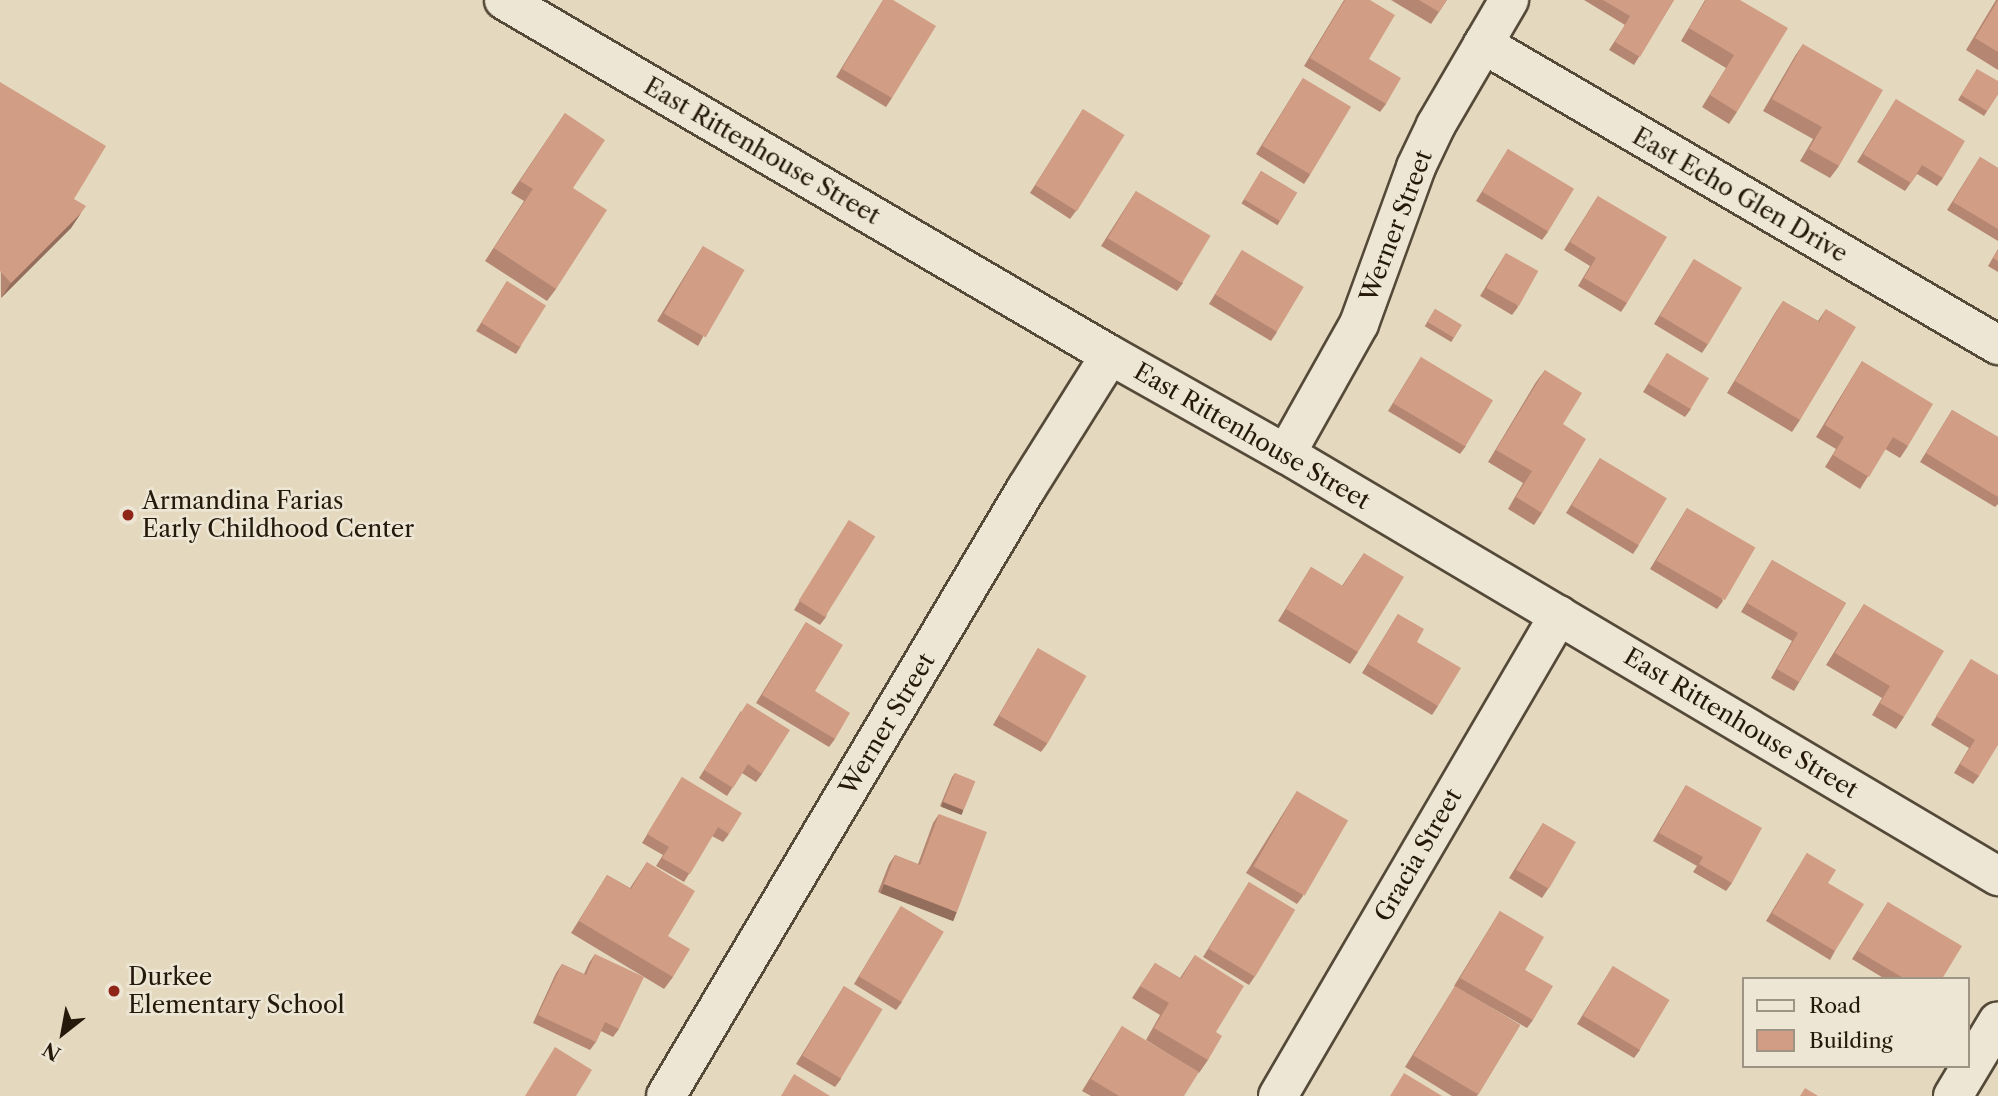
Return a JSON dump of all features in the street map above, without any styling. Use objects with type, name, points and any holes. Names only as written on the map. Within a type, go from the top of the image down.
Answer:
[{"type":"street","name":"East Rittenhouse Street","points":[[504,0],[1110,355],[1286,454],[1998,876]]},
{"type":"street","name":"Werner Street","points":[[1286,454],[1359,324],[1416,167],[1508,0]]},
{"type":"street","name":"East Echo Glen Drive","points":[[1483,44],[1998,345]]},
{"type":"street","name":"Werner Street","points":[[666,1096],[1026,489],[1110,355]]},
{"type":"street","name":"Gracia Street","points":[[1278,1096],[1559,615]]},
{"type":"street","points":[[1970,1068],[1998,1021]]},
{"type":"street","points":[[1953,1096],[1970,1068]]},
{"type":"building","points":[[883,0],[893,0],[936,26],[892,98],[842,69]]},
{"type":"building","points":[[1345,0],[1370,0],[1395,15],[1369,59],[1401,78],[1386,104],[1310,58]]},
{"type":"building","points":[[1419,0],[1447,0],[1439,12]]},
{"type":"building","points":[[1603,0],[1674,0],[1640,57],[1615,42],[1630,16]]},
{"type":"building","points":[[1706,0],[1740,0],[1788,28],[1737,112],[1710,95],[1734,55],[1689,28]]},
{"type":"building","points":[[1998,0],[1998,52],[1975,38]]},
{"type":"building","points":[[1803,44],[1883,90],[1839,166],[1809,149],[1822,127],[1772,99]]},
{"type":"building","points":[[1977,69],[1998,81],[1998,94],[1987,111],[1961,95]]},
{"type":"building","points":[[1303,78],[1351,107],[1310,175],[1262,146]]},
{"type":"building","points":[[0,82],[106,146],[74,199],[86,206],[11,283],[0,271]]},
{"type":"building","points":[[1896,99],[1965,141],[1943,178],[1922,165],[1911,183],[1863,154]]},
{"type":"building","points":[[1083,109],[1125,135],[1077,211],[1035,185]]},
{"type":"building","points":[[565,113],[605,140],[573,188],[607,210],[556,289],[494,248],[533,189],[520,181]]},
{"type":"building","points":[[1508,149],[1574,189],[1548,232],[1482,192]]},
{"type":"building","points":[[1980,157],[1998,168],[1998,229],[1953,202]]},
{"type":"building","points":[[1261,171],[1297,193],[1280,221],[1244,199]]},
{"type":"building","points":[[1136,191],[1211,236],[1182,283],[1108,238]]},
{"type":"building","points":[[1598,196],[1667,237],[1627,303],[1584,278],[1596,258],[1570,242]]},
{"type":"building","points":[[703,246],[745,270],[706,338],[664,314]]},
{"type":"building","points":[[1242,250],[1304,287],[1277,332],[1215,295]]},
{"type":"building","points":[[1506,253],[1538,271],[1519,306],[1487,288]]},
{"type":"building","points":[[1694,259],[1742,288],[1708,344],[1660,316]]},
{"type":"building","points":[[507,281],[546,305],[520,347],[481,323]]},
{"type":"building","points":[[1783,301],[1819,322],[1826,309],[1856,327],[1800,420],[1735,381]]},
{"type":"building","points":[[1435,309],[1462,325],[1454,338],[1427,322]]},
{"type":"building","points":[[1667,353],[1709,378],[1690,409],[1648,384]]},
{"type":"building","points":[[1421,357],[1493,400],[1465,447],[1393,403]]},
{"type":"building","points":[[1862,361],[1933,404],[1908,446],[1893,437],[1869,477],[1833,455],[1844,437],[1825,425]]},
{"type":"building","points":[[1545,370],[1582,393],[1563,424],[1586,439],[1542,513],[1516,497],[1532,471],[1496,450]]},
{"type":"building","points":[[1952,410],[1998,437],[1998,497],[1926,453]]},
{"type":"building","points":[[1600,458],[1667,498],[1639,545],[1572,505]]},
{"type":"building","points":[[1687,508],[1755,548],[1725,600],[1656,561]]},
{"type":"building","points":[[849,520],[875,536],[825,617],[799,601]]},
{"type":"building","points":[[1364,553],[1404,577],[1358,652],[1286,609],[1311,567],[1343,586]]},
{"type":"building","points":[[1772,560],[1846,603],[1799,682],[1777,669],[1798,633],[1747,603]]},
{"type":"building","points":[[1864,604],[1944,651],[1904,717],[1880,703],[1890,686],[1835,653]]},
{"type":"building","points":[[1398,614],[1424,629],[1417,642],[1461,668],[1438,706],[1368,664]]},
{"type":"building","points":[[806,622],[843,645],[815,691],[850,713],[835,739],[762,695]]},
{"type":"building","points":[[1038,648],[1086,676],[1047,744],[999,716]]},
{"type":"building","points":[[1971,659],[1998,675],[1998,745],[1979,776],[1960,764],[1975,740],[1936,716]]},
{"type":"building","points":[[747,703],[790,730],[762,774],[748,764],[733,788],[704,770]]},
{"type":"building","points":[[955,773],[975,781],[964,810],[943,802]]},
{"type":"building","points":[[682,777],[742,813],[729,834],[718,827],[690,874],[662,858],[669,847],[647,834]]},
{"type":"building","points":[[1686,785],[1762,828],[1732,883],[1699,864],[1703,857],[1659,833]]},
{"type":"building","points":[[1297,791],[1348,820],[1305,896],[1254,866]]},
{"type":"building","points":[[939,814],[987,832],[957,912],[884,884],[895,855],[920,865]]},
{"type":"building","points":[[1543,823],[1576,842],[1549,889],[1516,870]]},
{"type":"building","points":[[1807,853],[1836,870],[1828,883],[1864,904],[1835,951],[1772,913]]},
{"type":"building","points":[[647,862],[695,891],[668,936],[690,949],[673,977],[579,921],[607,875],[631,889]]},
{"type":"building","points":[[1249,882],[1295,910],[1255,977],[1209,949]]},
{"type":"building","points":[[1888,902],[1962,946],[1943,977],[1902,977],[1858,951]]},
{"type":"building","points":[[901,906],[944,932],[902,1002],[859,976]]},
{"type":"building","points":[[1500,911],[1544,937],[1525,970],[1553,986],[1533,1020],[1460,978]]},
{"type":"building","points":[[595,954],[644,977],[619,1029],[605,1022],[596,1042],[538,1015],[562,964],[586,975]]},
{"type":"building","points":[[1195,955],[1244,986],[1216,1032],[1222,1036],[1208,1060],[1154,1028],[1169,1003],[1140,986],[1155,963],[1181,979]]},
{"type":"building","points":[[1613,966],[1670,1000],[1640,1050],[1583,1016]]},
{"type":"building","points":[[844,986],[883,1009],[841,1079],[802,1055]]},
{"type":"building","points":[[1455,986],[1520,1025],[1478,1095],[1413,1055]]},
{"type":"building","points":[[1122,1026],[1199,1072],[1184,1096],[1119,1096],[1091,1079]]},
{"type":"building","points":[[555,1047],[592,1070],[576,1096],[525,1096]]},
{"type":"building","points":[[1404,1073],[1442,1096],[1390,1096]]},
{"type":"building","points":[[794,1074],[830,1096],[781,1096]]},
{"type":"building","points":[[1805,1088],[1818,1096],[1800,1096]]},
{"type":"place","name":"Armandina Farias Early Childhood Center","points":[[128,515]]},
{"type":"place","name":"Durkee Elementary School","points":[[114,991]]}]
